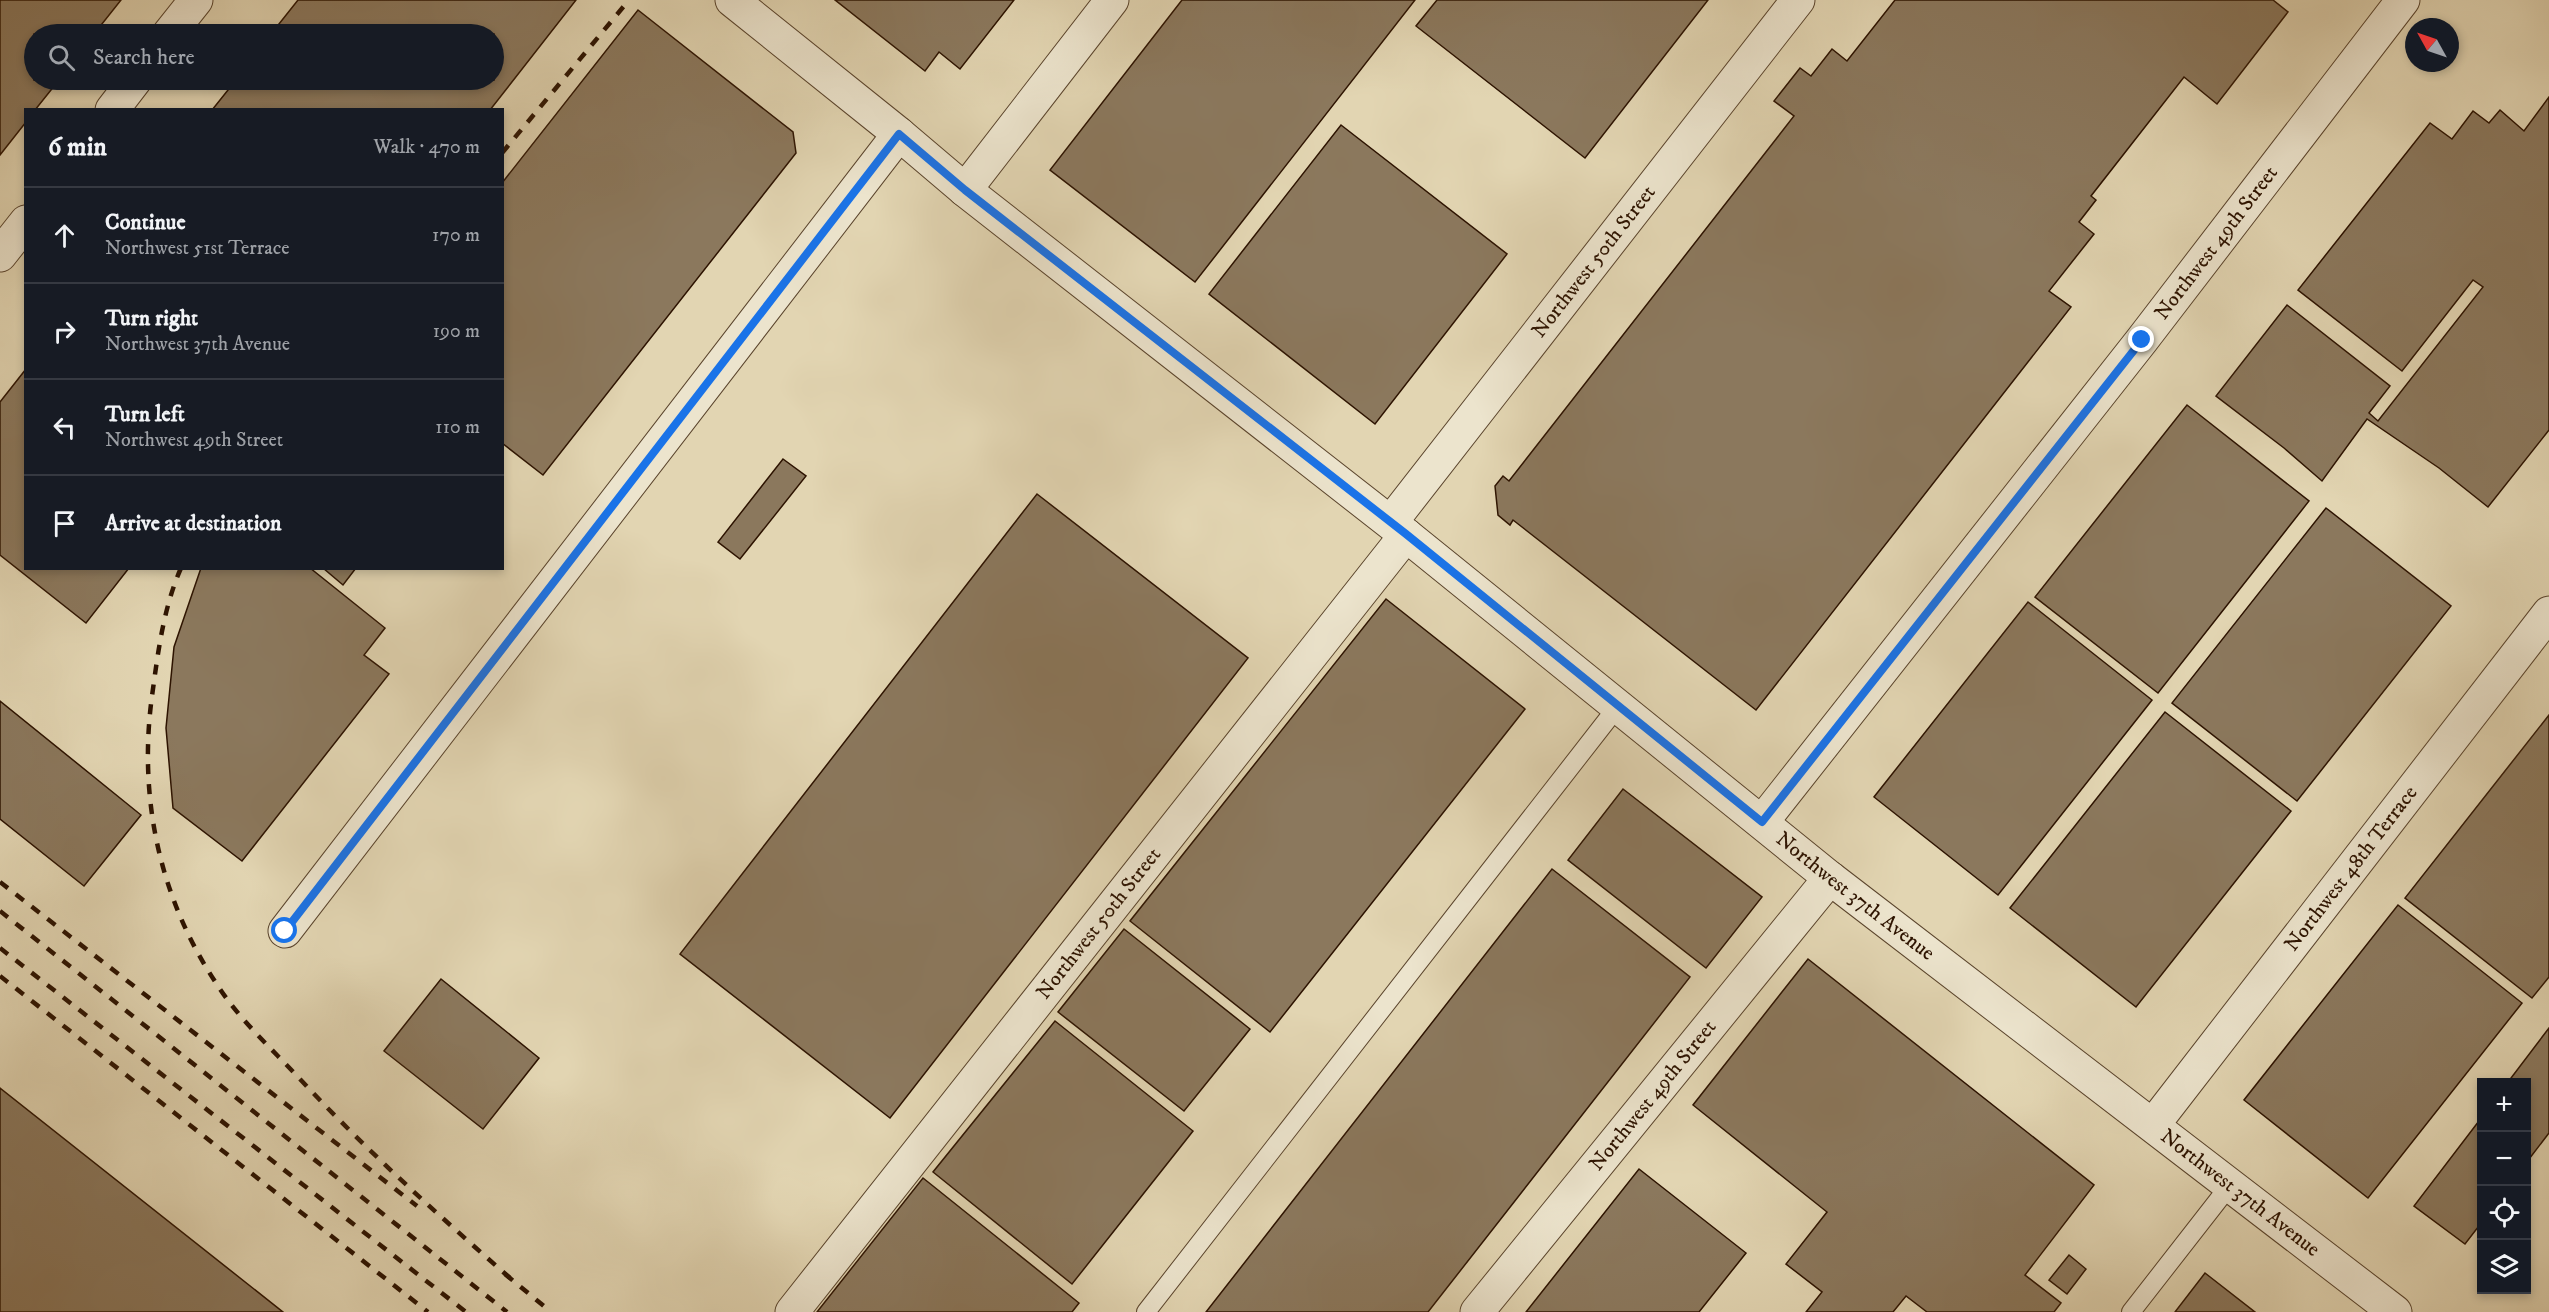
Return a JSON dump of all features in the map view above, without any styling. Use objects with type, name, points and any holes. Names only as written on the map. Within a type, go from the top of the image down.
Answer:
[{"type":"street","points":[[177,24],[196,0]]},
{"type":"street","name":"Northwest 37th Avenue","points":[[732,0],[965,190],[1398,528],[1830,878],[2395,1312]]},
{"type":"street","points":[[965,190],[1112,0]]},
{"type":"street","name":"Northwest 50th Street","points":[[792,1312],[1398,528],[1798,0]]},
{"type":"street","name":"Northwest 49th Street","points":[[1762,822],[2142,340],[2403,0]]},
{"type":"street","points":[[114,108],[127,90]]},
{"type":"street","points":[[285,931],[899,134]]},
{"type":"street","points":[[0,255],[24,225]]},
{"type":"street","name":"Northwest 48th Terrace","points":[[2153,1125],[2549,613]]},
{"type":"street","name":"Northwest 49th Street","points":[[1477,1312],[1830,878]]},
{"type":"lane","points":[[1146,1312],[1618,706]]},
{"type":"lane","points":[[2131,1312],[2230,1185]]},
{"type":"building","points":[[0,0],[121,0],[102,24],[24,24],[24,90],[51,90],[37,108],[24,108],[24,125],[0,155]]},
{"type":"building","points":[[298,0],[576,0],[492,108],[214,108],[228,90],[504,90],[504,24],[279,24]]},
{"type":"building","points":[[835,0],[1014,0],[960,69],[939,52],[925,71]]},
{"type":"building","points":[[1182,0],[1415,0],[1195,282],[1050,170]]},
{"type":"building","points":[[1437,0],[1708,0],[1585,158],[1416,26]]},
{"type":"building","points":[[1895,0],[2273,0],[2288,12],[2217,104],[2184,77],[2091,196],[2096,200],[2079,222],[2094,234],[2049,291],[2071,307],[1756,710],[1513,520],[1510,525],[1498,515],[1495,486],[1503,476],[1509,481],[1794,116],[1774,101],[1800,68],[1811,76],[1832,49],[1847,61]]},
{"type":"building","points":[[638,10],[793,132],[796,153],[543,475],[504,445],[504,180]]},
{"type":"building","points":[[2549,97],[2549,430],[2488,507],[2439,468],[2367,419],[2322,481],[2284,448],[2216,396],[2287,305],[2390,386],[2369,413],[2378,421],[2483,287],[2473,280],[2402,371],[2298,290],[2430,123],[2452,139],[2473,111],[2489,123],[2500,110],[2524,131]]},
{"type":"building","points":[[1341,125],[1507,254],[1375,424],[1209,294]]},
{"type":"building","points":[[24,372],[24,570],[127,570],[86,623],[0,555],[0,402]]},
{"type":"building","points":[[2187,405],[2309,501],[2158,693],[2035,597]]},
{"type":"building","points":[[783,459],[806,476],[740,559],[718,542]]},
{"type":"building","points":[[1037,494],[1248,658],[890,1118],[680,954]]},
{"type":"building","points":[[2326,508],[2451,606],[2297,801],[2172,703]]},
{"type":"building","points":[[200,570],[312,570],[385,628],[364,655],[389,674],[242,861],[173,808],[166,728],[174,647]]},
{"type":"building","points":[[325,570],[354,570],[343,585]]},
{"type":"building","points":[[1386,599],[1525,709],[1270,1032],[1130,921]]},
{"type":"building","points":[[2028,602],[2152,700],[1998,895],[1874,797]]},
{"type":"building","points":[[0,701],[141,815],[84,886],[0,819]]},
{"type":"building","points":[[2165,712],[2291,811],[2136,1007],[2010,908]]},
{"type":"building","points":[[2549,715],[2549,977],[2532,998],[2405,898]]},
{"type":"building","points":[[1623,789],[1762,897],[1706,968],[1568,860]]},
{"type":"building","points":[[1552,869],[1690,977],[1428,1312],[1206,1312]]},
{"type":"building","points":[[2398,905],[2522,1003],[2368,1198],[2244,1100]]},
{"type":"building","points":[[1124,929],[1250,1029],[1184,1111],[1058,1012]]},
{"type":"building","points":[[1808,959],[2094,1185],[2025,1275],[2061,1303],[2054,1312],[1927,1312],[1906,1296],[1893,1312],[1806,1312],[1822,1292],[1786,1264],[1827,1212],[1693,1105]]},
{"type":"building","points":[[441,979],[539,1058],[483,1129],[384,1051]]},
{"type":"building","points":[[1055,1021],[1193,1131],[1072,1284],[933,1172]]},
{"type":"building","points":[[2549,1028],[2549,1133],[2531,1156],[2531,1078],[2511,1078]]},
{"type":"building","points":[[0,1088],[283,1312],[0,1312]]},
{"type":"building","points":[[2477,1124],[2477,1228],[2465,1244],[2414,1206]]},
{"type":"building","points":[[1639,1169],[1746,1253],[1699,1312],[1526,1312]]},
{"type":"building","points":[[923,1178],[1079,1303],[1072,1312],[817,1312]]},
{"type":"building","points":[[2069,1255],[2086,1269],[2067,1294],[2049,1280]]},
{"type":"building","points":[[2205,1273],[2255,1312],[2175,1312]]},
{"type":"railway","points":[[504,151],[629,0]]},
{"type":"railway","points":[[180,570],[165,615],[159,647],[148,735],[148,773],[151,810],[158,847],[181,919],[218,986],[256,1034],[376,1156],[510,1278]]},
{"type":"railway","points":[[0,882],[417,1206]]},
{"type":"railway","points":[[0,911],[507,1312]]},
{"type":"railway","points":[[0,948],[466,1312]]},
{"type":"railway","points":[[0,976],[428,1312]]},
{"type":"railway","points":[[505,1274],[551,1312]]},
{"type":"route","points":[[285,931],[899,134],[965,190],[1406,534],[1762,822],[2142,340]]}]
